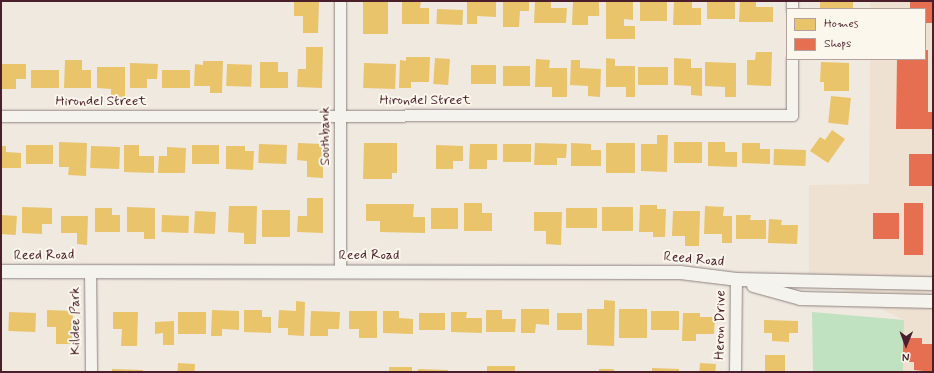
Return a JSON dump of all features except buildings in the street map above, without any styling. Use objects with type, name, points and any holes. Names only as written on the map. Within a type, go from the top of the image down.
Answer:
[{"type":"street","name":"Southbank","points":[[340,1],[340,271]]},
{"type":"street","name":"Hirondel Street","points":[[1,116],[792,115],[792,60]]},
{"type":"street","name":"Kildee Park","points":[[90,270],[91,372]]},
{"type":"street","name":"Reed Road","points":[[1,271],[680,272],[736,279],[933,283]]},
{"type":"street","name":"Reed Road","points":[[736,279],[800,298],[933,302]]},
{"type":"street","name":"Heron Drive","points":[[735,372],[736,279]]},
{"type":"shaded area","points":[[870,1],[933,1],[933,372],[903,372],[904,320],[809,274],[809,185],[869,184],[870,60],[926,60],[926,8],[870,8]]},
{"type":"green space","points":[[812,312],[904,320],[903,372],[813,372]]}]
